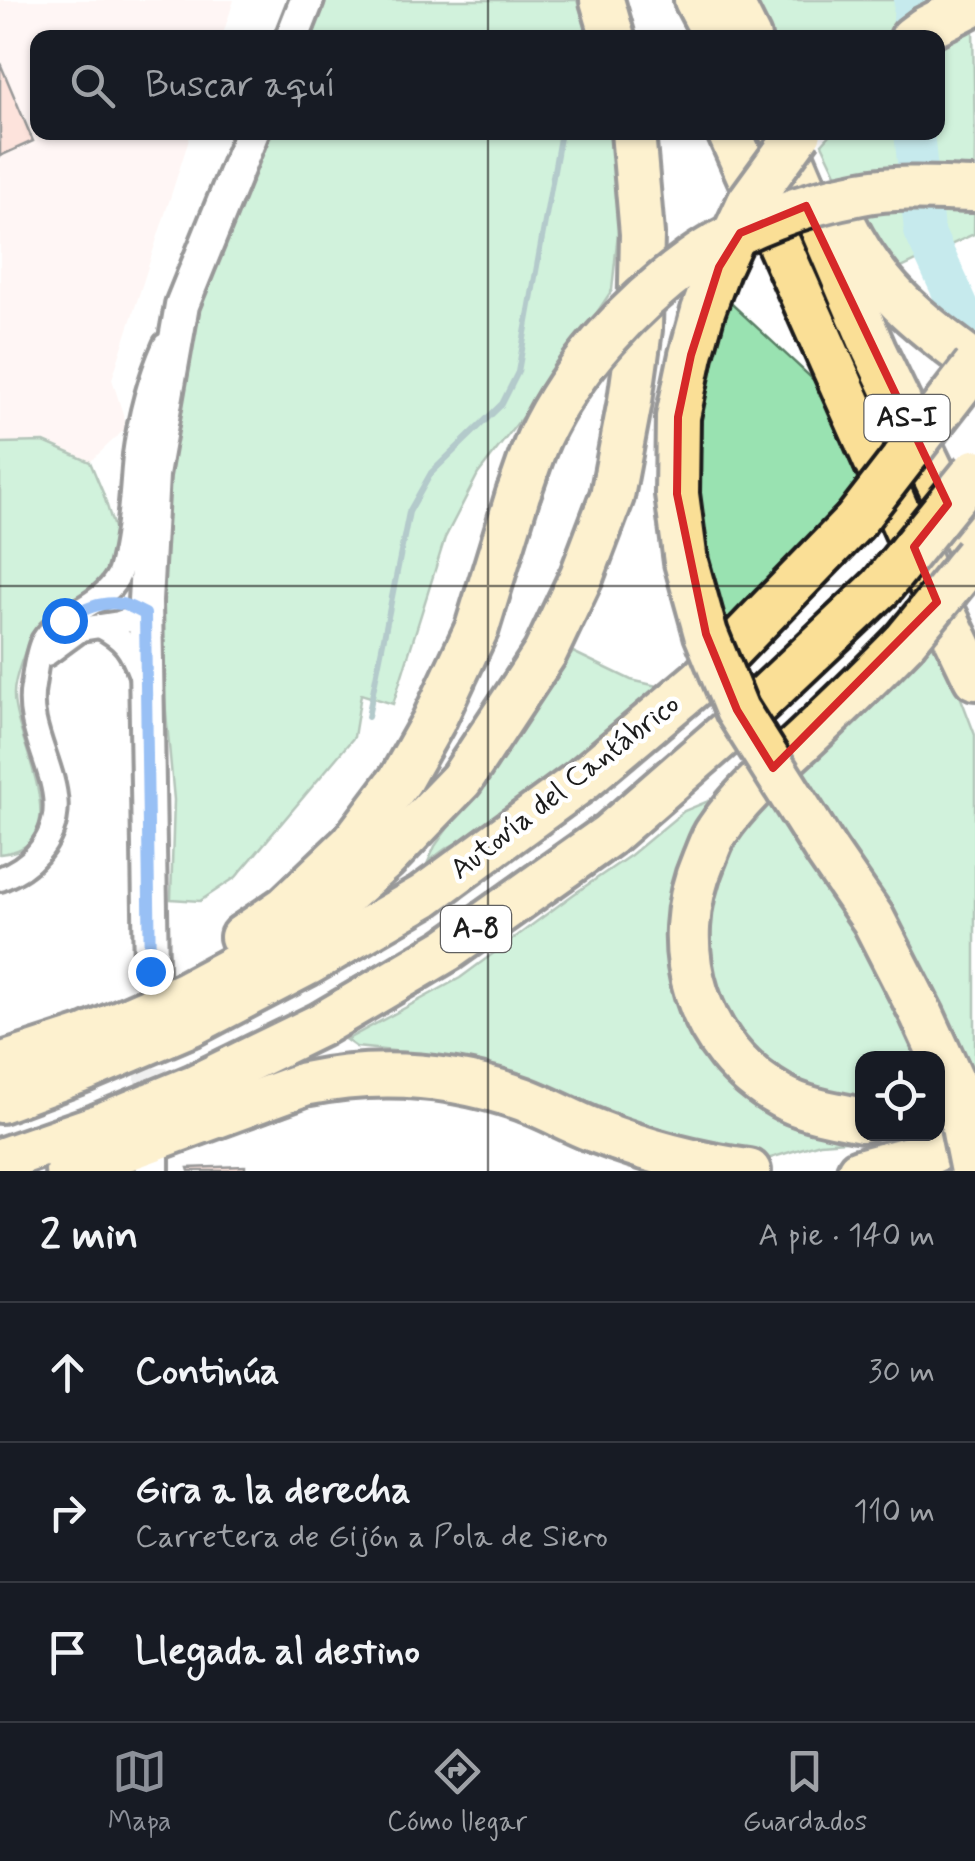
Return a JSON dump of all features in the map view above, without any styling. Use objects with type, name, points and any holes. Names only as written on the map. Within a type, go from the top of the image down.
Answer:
[{"type":"highway","points":[[602,0],[611,30]]},
{"type":"highway","points":[[665,0],[679,30]]},
{"type":"highway","points":[[687,0],[697,30]]},
{"type":"highway","points":[[696,0],[712,30]]},
{"type":"highway","points":[[727,0],[737,30]]},
{"type":"highway","points":[[727,0],[744,30]]},
{"type":"highway","points":[[926,30],[975,3]]},
{"type":"highway","points":[[0,1065],[86,1037],[170,1000],[306,928],[386,858],[461,780],[545,653],[582,576],[612,496],[640,329],[642,234],[634,140]]},
{"type":"highway","name":"AS-I","points":[[734,140],[975,678]]},
{"type":"highway","points":[[770,140],[842,274]]},
{"type":"highway","points":[[784,140],[842,274]]},
{"type":"highway","points":[[793,140],[749,202],[719,267],[690,355],[678,417],[677,494],[686,562],[706,634],[737,710],[874,920],[922,1015],[954,1087],[972,1171]]},
{"type":"highway","points":[[803,140],[853,241],[882,284],[910,314],[975,364]]},
{"type":"highway","points":[[0,1051],[71,1026],[222,951],[286,906],[352,844],[400,779],[433,722],[477,628],[539,437],[566,390],[602,342],[648,297],[694,259],[740,232],[808,205],[864,192],[975,190]]},
{"type":"highway","name":"AS-I","points":[[842,274],[874,350],[975,558]]},
{"type":"highway","name":"Autovía del Cantábrico","points":[[0,1101],[192,1024],[307,964],[424,896],[581,781],[700,680],[855,520],[975,364]]},
{"type":"highway","name":"Autovía del Cantábrico","points":[[0,1160],[193,1087],[320,1025],[447,950],[609,836],[733,727],[881,587],[975,471]]},
{"type":"highway","points":[[855,1118],[784,1098],[751,1076],[722,1047],[702,1010],[689,969],[687,922],[693,884],[714,834],[748,792],[863,686],[975,558]]},
{"type":"highway","points":[[930,584],[975,702]]},
{"type":"highway","points":[[67,1171],[304,1084],[338,1077],[410,1075],[523,1099],[595,1131],[677,1159],[749,1171]]},
{"type":"highway","points":[[945,1102],[975,1089]]},
{"type":"highway","points":[[595,1131],[664,1171]]},
{"type":"highway","points":[[859,1171],[931,1152],[975,1132]]},
{"type":"street","points":[[295,30],[307,0]]},
{"type":"street","points":[[0,878],[28,865],[48,841],[55,818],[56,792],[36,726],[32,691],[38,664],[94,616],[120,574],[131,522],[136,454],[148,384],[249,140]]},
{"type":"street","points":[[150,971],[145,614],[152,474],[182,305]]},
{"type":"street","points":[[94,616],[121,604],[145,614]]},
{"type":"street","points":[[94,616],[121,637],[146,685]]},
{"type":"highlighted area","points":[[806,206],[948,504],[914,547],[937,602],[773,768],[737,710],[706,634],[677,494],[678,417],[691,355],[719,267],[740,233]]},
{"type":"shaded area","points":[[0,0],[234,0],[224,30],[30,30],[30,140],[189,140],[112,379],[127,427],[90,462],[44,442],[0,443]]},
{"type":"green space","points":[[317,0],[577,0],[586,30],[306,30]]},
{"type":"green space","points":[[756,0],[947,0],[896,30],[770,30]]},
{"type":"green space","points":[[973,28],[974,234],[893,272],[822,144],[826,140],[945,140],[945,45]]},
{"type":"green space","points":[[263,140],[618,140],[623,184],[612,290],[557,372],[478,474],[445,538],[393,704],[361,694],[354,737],[236,877],[200,901],[171,899],[174,800],[163,679],[161,533],[169,425],[198,311]]},
{"type":"green space","points":[[721,294],[818,384],[865,475],[729,628],[717,630],[696,549],[695,390]]},
{"type":"green space","points":[[44,442],[90,462],[119,544],[99,585],[44,622],[25,652],[14,696],[38,789],[40,813],[37,833],[24,847],[0,854],[0,443]]},
{"type":"green space","points":[[935,630],[975,735],[975,1071],[945,1087],[945,1051],[855,1051],[855,1140],[820,1143],[764,1160],[662,1137],[602,1108],[495,1068],[450,1057],[356,1047],[346,1040],[460,978],[631,855],[684,811],[808,760]]},
{"type":"green space","points":[[573,652],[631,680],[661,687],[491,825],[428,862],[435,846]]},
{"type":"building","points":[[0,63],[33,141],[0,156]]},
{"type":"building","points":[[245,1166],[245,1171],[188,1168]]},
{"type":"waterway","points":[[912,30],[914,0]]},
{"type":"waterway","points":[[368,717],[409,512],[431,473],[502,404],[518,372],[560,140]]},
{"type":"waterway","points":[[915,140],[924,231],[975,342]]},
{"type":"tunnel","points":[[151,1020],[151,1126]]},
{"type":"route","points":[[64,620],[88,607],[102,605],[121,604],[145,614],[150,971]]}]
